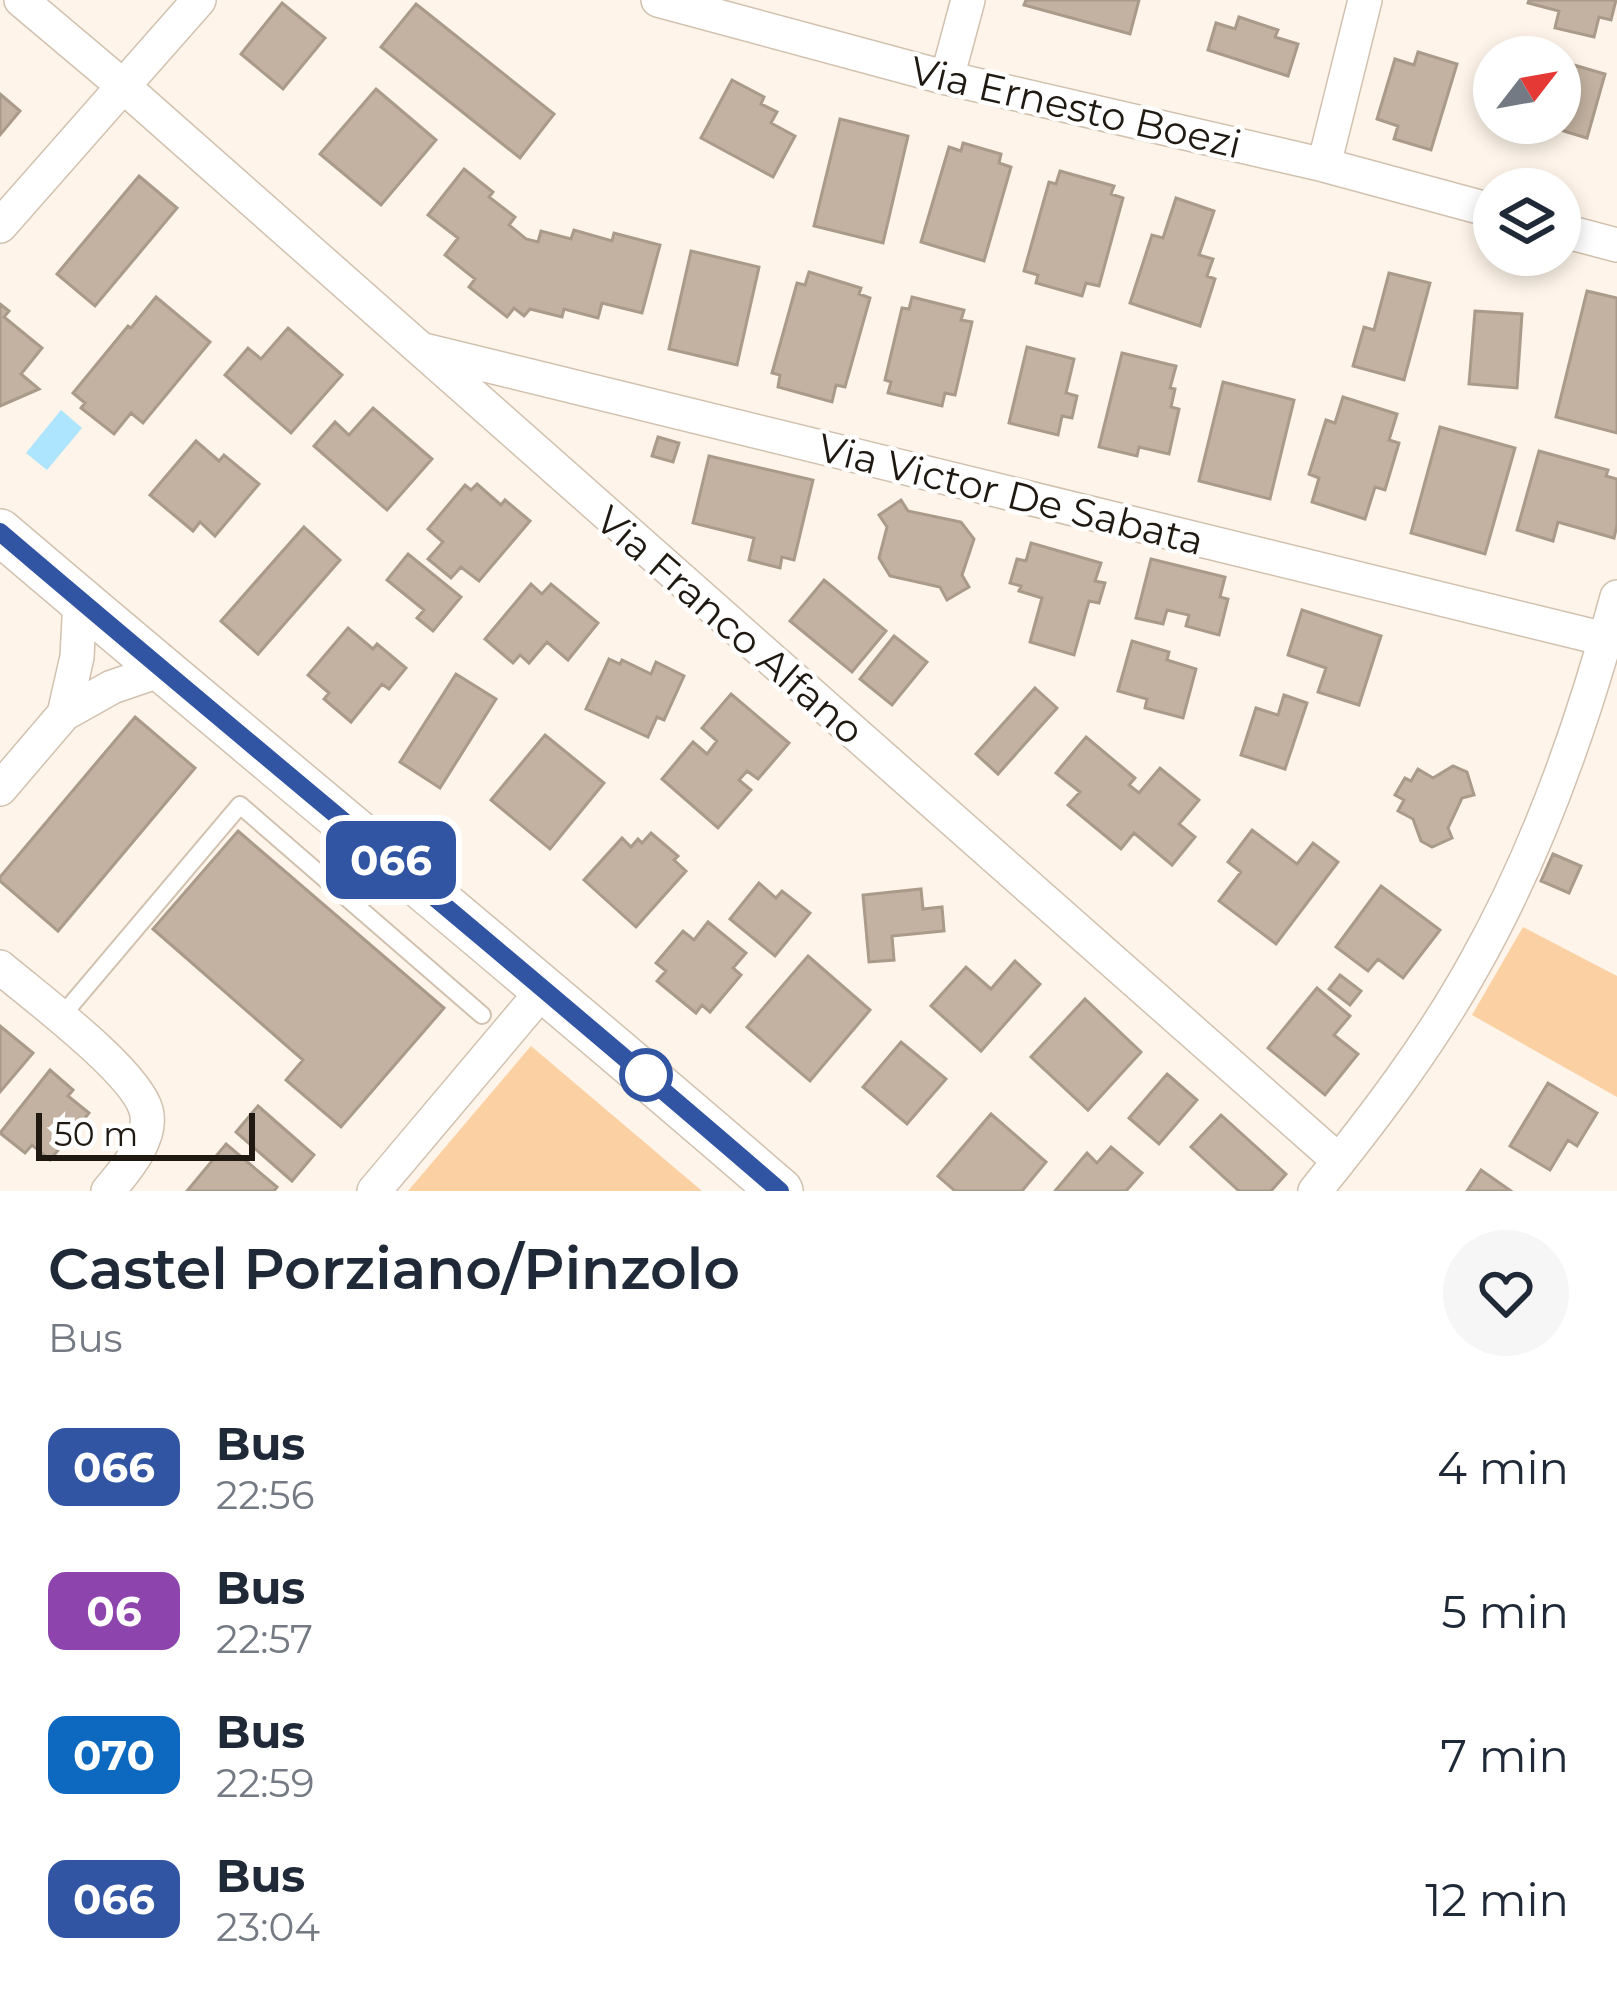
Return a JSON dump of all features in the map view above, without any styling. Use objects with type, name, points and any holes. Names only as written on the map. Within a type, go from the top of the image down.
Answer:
[{"type":"street","name":"Via Franco Alfano","points":[[22,0],[1339,1161]]},
{"type":"street","points":[[0,226],[199,0]]},
{"type":"street","name":"Via Ernesto Boezi","points":[[658,0],[947,78],[1324,165],[1473,206]]},
{"type":"street","points":[[947,78],[968,0]]},
{"type":"street","points":[[1324,165],[1365,0]]},
{"type":"street","points":[[1581,236],[1617,245]]},
{"type":"street","name":"Via Victor De Sabata","points":[[416,349],[1605,639]]},
{"type":"street","points":[[0,532],[545,988],[774,1189]]},
{"type":"street","points":[[1315,1191],[1450,1007],[1505,906],[1557,789],[1617,597]]},
{"type":"street","points":[[64,715],[77,657],[80,600]]},
{"type":"street","points":[[0,789],[64,715],[112,687],[161,670]]},
{"type":"street","points":[[0,967],[132,1084],[146,1111],[146,1134],[108,1191]]},
{"type":"street","points":[[374,1191],[545,988]]},
{"type":"lane","points":[[60,1018],[240,805],[482,1015]]},
{"type":"shaded area","points":[[1523,927],[1617,976],[1617,1097],[1472,1015]]},
{"type":"shaded area","points":[[531,1046],[702,1191],[408,1191]]},
{"type":"water","points":[[61,410],[82,428],[47,470],[26,453]]},
{"type":"building","points":[[1026,0],[1139,0],[1130,34],[1024,5]]},
{"type":"building","points":[[1529,0],[1616,0],[1611,20],[1599,17],[1594,37],[1555,28],[1559,11]]},
{"type":"building","points":[[282,3],[325,38],[283,89],[241,54]]},
{"type":"building","points":[[416,4],[554,114],[520,158],[381,47]]},
{"type":"building","points":[[1239,17],[1278,30],[1275,37],[1298,44],[1288,76],[1208,50],[1216,23],[1235,29]]},
{"type":"building","points":[[1418,52],[1457,64],[1431,150],[1394,139],[1398,126],[1377,119],[1395,59],[1414,65]]},
{"type":"building","points":[[1581,67],[1605,74],[1587,138],[1581,136]]},
{"type":"building","points":[[732,80],[764,97],[761,104],[777,112],[771,123],[795,136],[773,177],[701,138]]},
{"type":"building","points":[[376,89],[436,140],[381,205],[320,154]]},
{"type":"building","points":[[0,94],[20,111],[0,135]]},
{"type":"building","points":[[840,119],[908,136],[883,243],[814,226]]},
{"type":"building","points":[[963,143],[1001,154],[999,163],[1011,167],[984,261],[921,242],[949,147],[961,151]]},
{"type":"building","points":[[464,169],[493,192],[489,197],[515,217],[509,225],[526,239],[538,242],[541,231],[571,239],[574,230],[612,241],[614,233],[660,245],[642,313],[602,303],[598,318],[564,309],[562,317],[530,309],[524,316],[514,308],[507,317],[469,287],[475,279],[445,255],[458,238],[428,215]]},
{"type":"building","points":[[1060,171],[1114,186],[1111,194],[1123,198],[1099,286],[1086,283],[1082,296],[1036,283],[1038,275],[1024,271],[1049,182],[1056,184]]},
{"type":"building","points":[[139,176],[177,208],[95,306],[57,274]]},
{"type":"building","points":[[1176,198],[1214,211],[1199,255],[1213,259],[1207,276],[1215,279],[1200,326],[1130,303],[1152,235],[1163,238]]},
{"type":"building","points":[[691,251],[759,267],[737,365],[669,349]]},
{"type":"building","points":[[809,272],[861,288],[859,294],[870,298],[845,387],[836,385],[832,402],[778,387],[780,375],[772,373],[797,283],[805,285]]},
{"type":"building","points":[[1389,273],[1430,283],[1404,380],[1353,366],[1364,327],[1374,330]]},
{"type":"building","points":[[1587,291],[1617,298],[1617,433],[1556,417]]},
{"type":"building","points":[[156,297],[210,342],[143,423],[131,413],[114,434],[81,408],[85,403],[73,393]]},
{"type":"building","points":[[912,297],[964,310],[961,320],[972,322],[955,395],[945,393],[942,406],[888,393],[891,382],[885,380],[902,308],[909,309]]},
{"type":"building","points":[[0,304],[9,311],[4,317],[42,348],[21,374],[39,389],[0,406]]},
{"type":"building","points":[[1475,311],[1522,314],[1517,388],[1469,384]]},
{"type":"building","points":[[288,328],[342,375],[291,433],[225,375],[248,348],[261,359]]},
{"type":"building","points":[[1027,347],[1074,359],[1066,393],[1077,396],[1072,418],[1062,416],[1058,435],[1009,423]]},
{"type":"building","points":[[1122,353],[1176,366],[1171,407],[1179,409],[1169,454],[1139,447],[1137,456],[1099,447]]},
{"type":"building","points":[[1223,382],[1294,400],[1270,499],[1199,481]]},
{"type":"building","points":[[1343,397],[1397,414],[1389,440],[1399,443],[1385,490],[1375,487],[1365,519],[1312,502],[1319,478],[1309,474],[1326,420],[1335,423]]},
{"type":"building","points":[[373,408],[432,459],[387,510],[314,446],[335,422],[349,435]]},
{"type":"building","points":[[1440,427],[1515,448],[1485,554],[1411,533]]},
{"type":"building","points":[[658,437],[679,443],[673,462],[652,456]]},
{"type":"building","points":[[196,441],[219,461],[224,455],[259,484],[215,536],[200,522],[193,531],[150,495]]},
{"type":"building","points":[[1539,451],[1608,470],[1606,476],[1617,479],[1614,538],[1558,522],[1553,541],[1517,530]]},
{"type":"building","points":[[709,456],[813,480],[794,560],[782,557],[780,568],[749,560],[754,538],[693,523]]},
{"type":"building","points":[[477,484],[530,521],[479,581],[461,567],[451,578],[428,559],[443,542],[428,529],[465,485],[471,490]]},
{"type":"building","points":[[901,500],[908,511],[961,522],[974,539],[962,575],[969,587],[947,600],[940,587],[890,576],[879,558],[887,527],[879,515]]},
{"type":"building","points":[[304,527],[340,560],[258,654],[221,621]]},
{"type":"building","points":[[1031,543],[1101,563],[1095,581],[1105,583],[1099,603],[1089,601],[1074,655],[1030,642],[1042,598],[1010,583],[1017,559],[1026,561]]},
{"type":"building","points":[[408,554],[461,597],[433,631],[417,618],[424,610],[387,580]]},
{"type":"building","points":[[1151,559],[1225,577],[1220,597],[1228,599],[1219,635],[1186,626],[1189,615],[1167,610],[1163,624],[1136,618]]},
{"type":"building","points":[[824,580],[886,631],[852,672],[790,621]]},
{"type":"building","points":[[531,584],[542,594],[551,584],[598,623],[568,660],[547,642],[529,663],[520,655],[513,663],[485,639]]},
{"type":"building","points":[[1302,610],[1381,636],[1359,705],[1318,692],[1326,668],[1288,655]]},
{"type":"building","points":[[348,628],[406,668],[389,689],[382,684],[351,722],[324,699],[329,693],[308,675]]},
{"type":"building","points":[[894,636],[927,662],[892,705],[860,679]]},
{"type":"building","points":[[1132,641],[1169,652],[1167,660],[1196,669],[1183,718],[1145,708],[1147,699],[1118,691]]},
{"type":"building","points":[[609,659],[651,674],[656,662],[684,676],[664,720],[657,717],[648,737],[586,709]]},
{"type":"building","points":[[456,674],[496,699],[440,788],[400,762]]},
{"type":"building","points":[[1035,688],[1057,708],[998,774],[976,754]]},
{"type":"building","points":[[731,694],[789,743],[758,779],[747,771],[739,780],[751,790],[718,828],[662,779],[693,742],[707,754],[717,741],[702,728]]},
{"type":"building","points":[[1284,695],[1307,703],[1285,769],[1241,755],[1256,708],[1278,715]]},
{"type":"building","points":[[135,717],[195,768],[58,931],[0,877]]},
{"type":"building","points":[[545,735],[604,783],[550,849],[491,800]]},
{"type":"building","points":[[1086,737],[1135,778],[1129,785],[1139,793],[1160,768],[1199,800],[1179,824],[1195,837],[1172,865],[1134,833],[1121,849],[1068,805],[1080,792],[1056,773]]},
{"type":"building","points":[[1453,766],[1467,772],[1474,795],[1462,798],[1448,828],[1452,838],[1432,847],[1421,841],[1413,819],[1398,811],[1404,800],[1395,795],[1405,778],[1411,781],[1418,769],[1433,778]]},
{"type":"building","points":[[1252,830],[1297,864],[1313,843],[1338,862],[1276,944],[1219,901],[1241,872],[1228,862]]},
{"type":"building","points":[[238,831],[444,1008],[341,1127],[286,1080],[303,1060],[153,929]]},
{"type":"building","points":[[651,833],[678,856],[674,860],[686,871],[636,927],[584,880],[622,838],[631,847]]},
{"type":"building","points":[[1553,854],[1581,866],[1569,893],[1541,881]]},
{"type":"building","points":[[759,883],[776,898],[782,891],[810,913],[775,956],[730,919]]},
{"type":"building","points":[[1381,886],[1440,930],[1403,978],[1378,959],[1368,971],[1336,947]]},
{"type":"building","points":[[921,889],[923,909],[942,907],[944,931],[892,936],[894,960],[869,962],[863,895]]},
{"type":"building","points":[[708,922],[746,953],[733,968],[741,975],[710,1012],[702,1005],[696,1013],[657,981],[666,971],[656,963],[683,931],[694,940]]},
{"type":"building","points":[[808,956],[870,1010],[810,1081],[747,1027]]},
{"type":"building","points":[[1015,961],[1040,984],[981,1051],[931,1006],[966,967],[991,989]]},
{"type":"building","points":[[1340,975],[1361,991],[1350,1005],[1329,989]]},
{"type":"building","points":[[1317,988],[1350,1016],[1334,1035],[1358,1054],[1325,1095],[1268,1048]]},
{"type":"building","points":[[1085,999],[1141,1052],[1088,1110],[1031,1057]]},
{"type":"building","points":[[0,1026],[33,1053],[0,1092]]},
{"type":"building","points":[[901,1042],[946,1079],[907,1124],[863,1087]]},
{"type":"building","points":[[50,1070],[73,1090],[68,1096],[89,1113],[50,1160],[32,1145],[25,1153],[0,1133]]},
{"type":"building","points":[[1167,1074],[1197,1100],[1159,1144],[1129,1118]]},
{"type":"building","points":[[1548,1083],[1597,1113],[1577,1146],[1568,1140],[1550,1170],[1510,1146]]},
{"type":"building","points":[[258,1106],[314,1155],[292,1181],[236,1132]]},
{"type":"building","points":[[991,1114],[1046,1162],[1022,1191],[955,1191],[938,1176]]},
{"type":"building","points":[[1221,1115],[1286,1174],[1271,1191],[1239,1191],[1191,1147]]},
{"type":"building","points":[[226,1144],[277,1187],[274,1191],[187,1191]]},
{"type":"building","points":[[1111,1147],[1142,1173],[1126,1191],[1055,1191],[1087,1153],[1097,1163]]},
{"type":"building","points":[[1481,1170],[1511,1191],[1467,1191]]},
{"type":"bus line","name":"066","points":[[0,532],[780,1191]]}]
